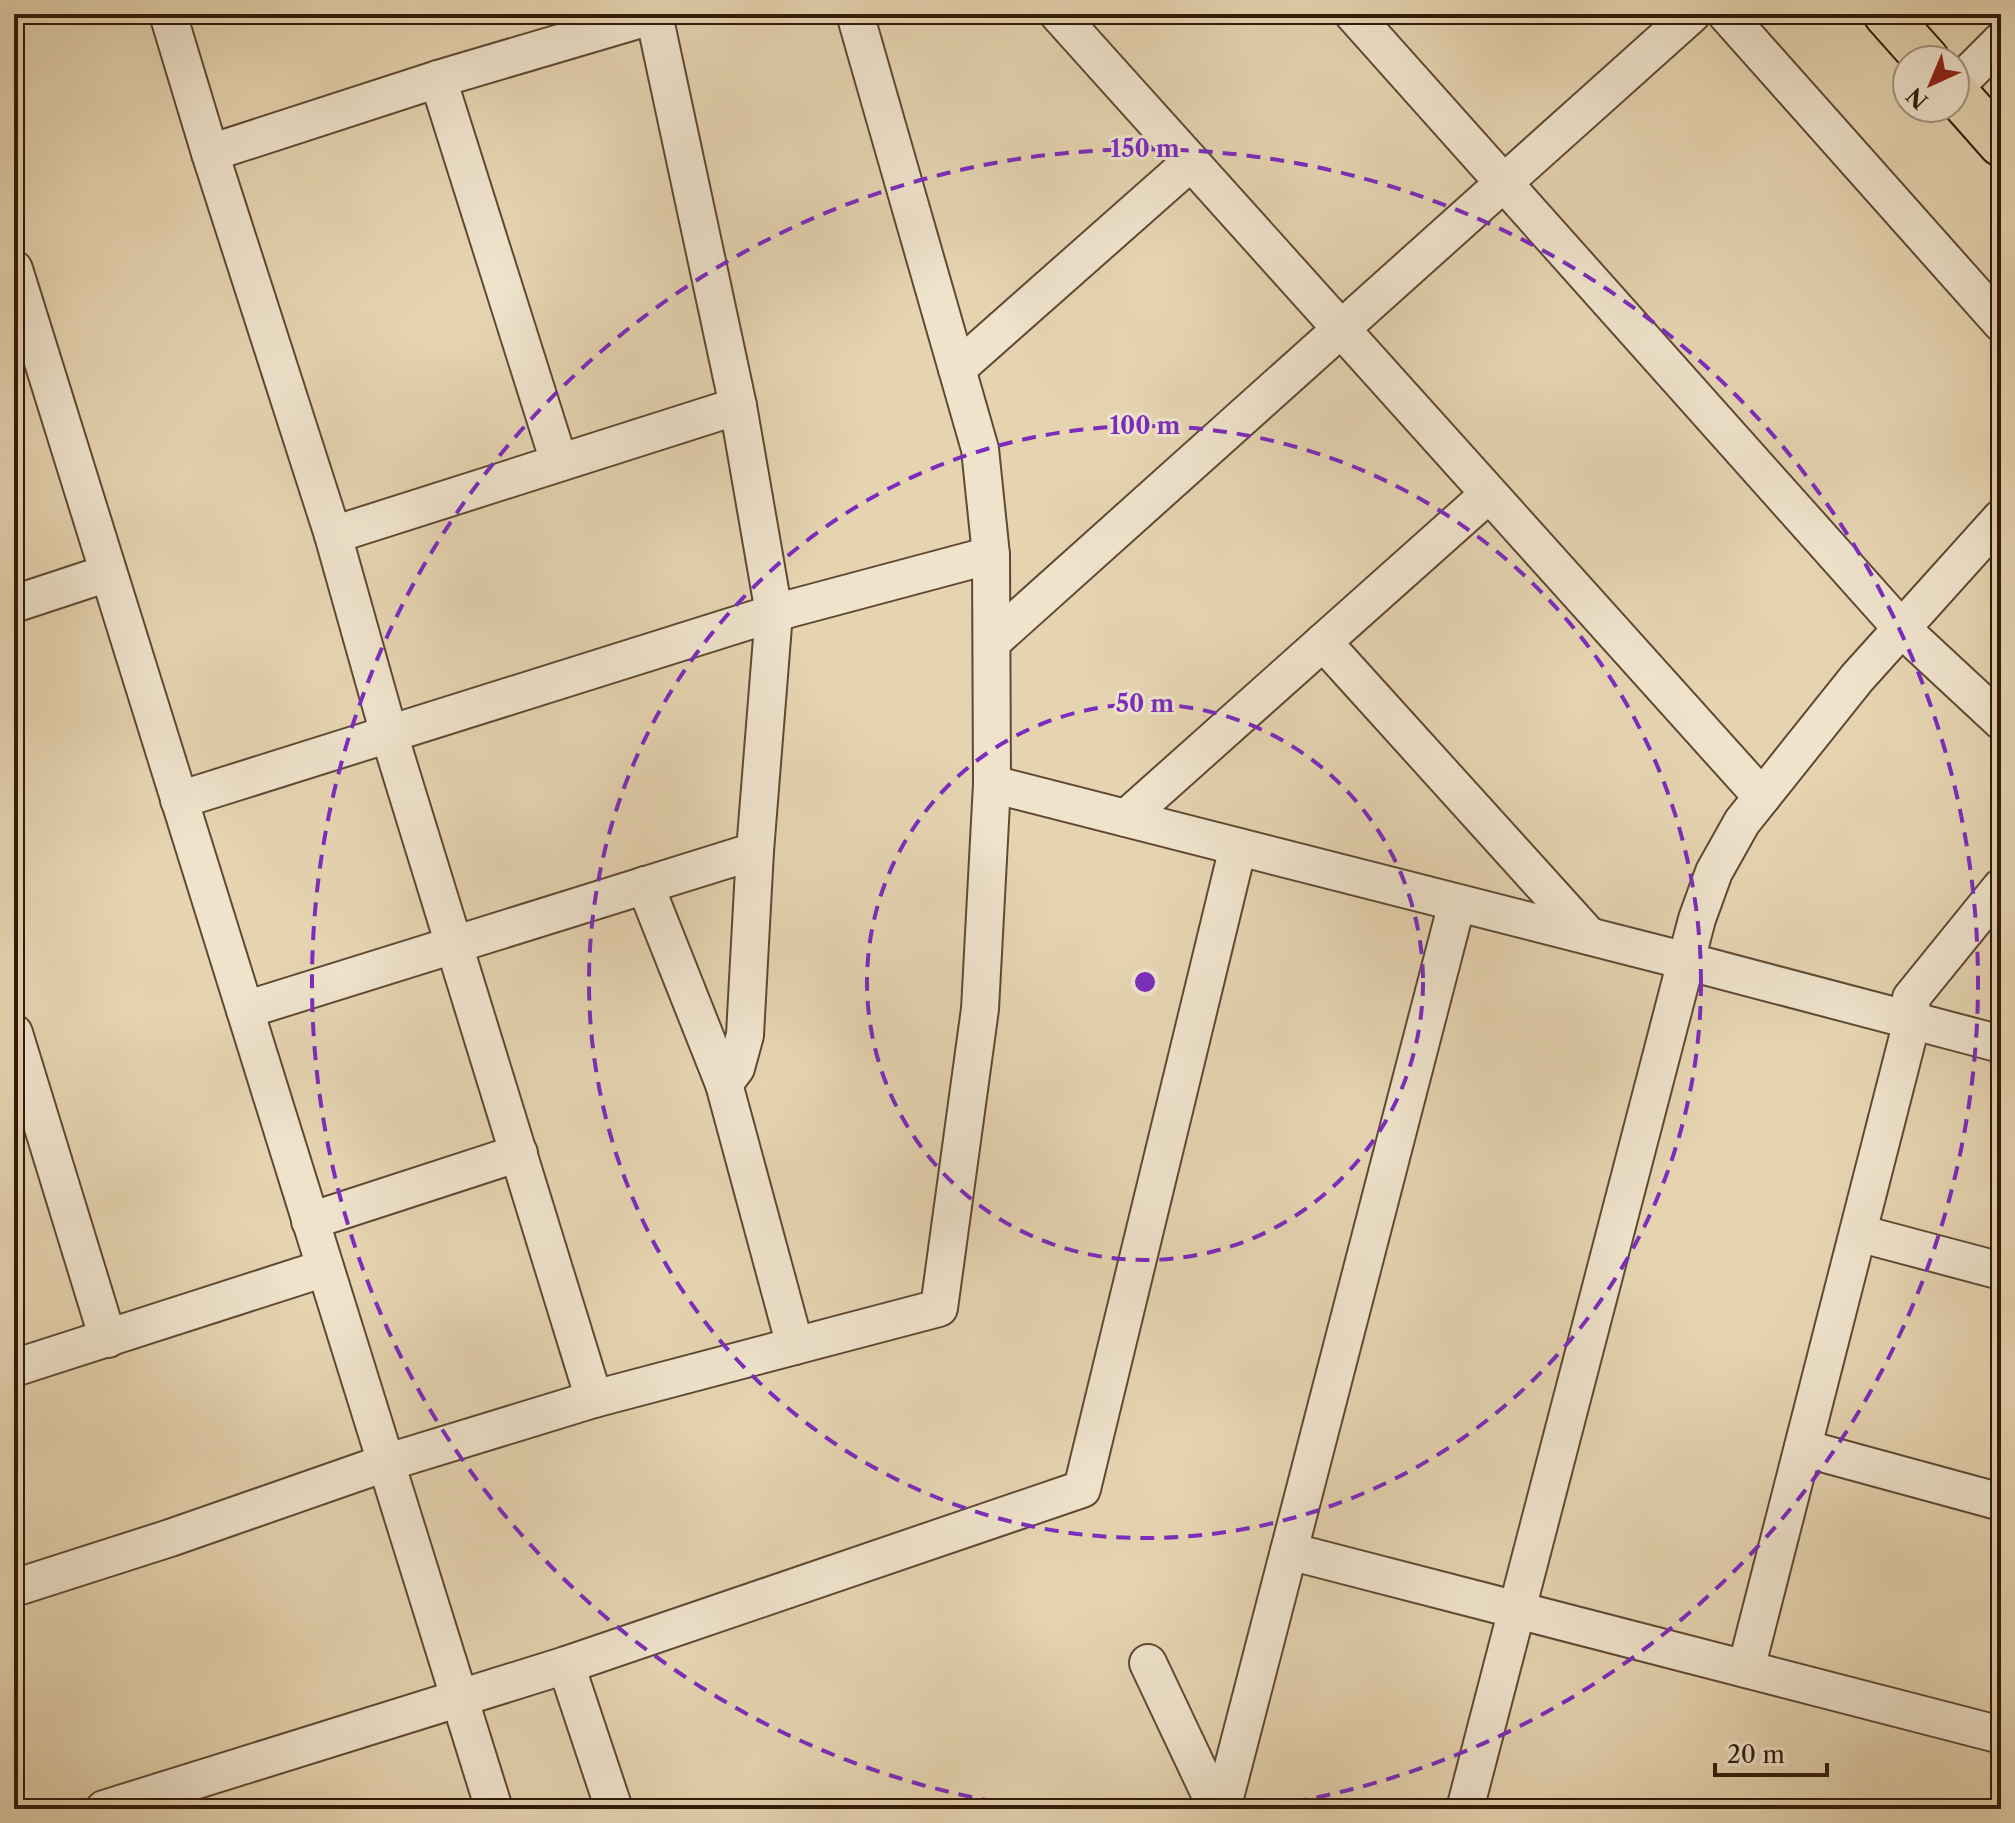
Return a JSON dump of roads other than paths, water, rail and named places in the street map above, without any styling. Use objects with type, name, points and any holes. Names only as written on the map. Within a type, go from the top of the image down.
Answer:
[{"type":"main road","points":[[1886,14],[1913,44]]},
{"type":"main road","points":[[1971,108],[2001,144]]},
{"type":"street","points":[[168,14],[333,535],[389,734],[594,1399]]},
{"type":"street","points":[[14,1588],[170,1538],[385,1463],[594,1399],[939,1308],[980,1009],[992,784],[991,555],[980,449],[855,14]]},
{"type":"street","points":[[1058,14],[1762,797]]},
{"type":"street","points":[[1353,14],[1901,628],[2001,721]]},
{"type":"street","points":[[992,642],[1692,14]]},
{"type":"street","points":[[1726,14],[2001,323]]},
{"type":"street","points":[[210,153],[438,79],[656,15],[738,406],[774,613],[755,851],[745,1035],[736,1068],[724,1084]]},
{"type":"street","points":[[1971,72],[2001,41]]},
{"type":"street","points":[[438,79],[559,462]]},
{"type":"street","points":[[957,369],[1191,162]]},
{"type":"street","points":[[14,269],[494,1809]]},
{"type":"street","points":[[333,535],[738,406]]},
{"type":"street","points":[[1126,818],[1489,494]]},
{"type":"street","points":[[1465,1809],[1697,919],[1714,872],[1742,822],[1857,678],[2001,518]]},
{"type":"street","points":[[179,800],[774,613],[991,555]]},
{"type":"street","points":[[14,604],[108,573]]},
{"type":"street","points":[[1323,642],[1589,936]]},
{"type":"street","points":[[992,784],[2001,1044]]},
{"type":"street","points":[[104,1809],[566,1665],[1082,1489],[1238,847]]},
{"type":"street","points":[[245,1010],[755,851]]},
{"type":"street","points":[[645,885],[724,1084],[795,1346]]},
{"type":"street","points":[[1746,1669],[1912,1021],[1911,998],[2001,887]]},
{"type":"street","points":[[1219,1809],[1457,903]]},
{"type":"street","points":[[14,1033],[26,1116],[108,1339]]},
{"type":"street","points":[[310,1221],[519,1153]]},
{"type":"street","points":[[1858,1233],[2001,1271]]},
{"type":"street","points":[[14,1368],[325,1268]]},
{"type":"street","points":[[1803,1448],[2001,1502]]},
{"type":"street","points":[[1289,1551],[2001,1735]]},
{"type":"street","points":[[1148,1663],[1219,1809]]},
{"type":"street","points":[[566,1665],[614,1809]]}]
